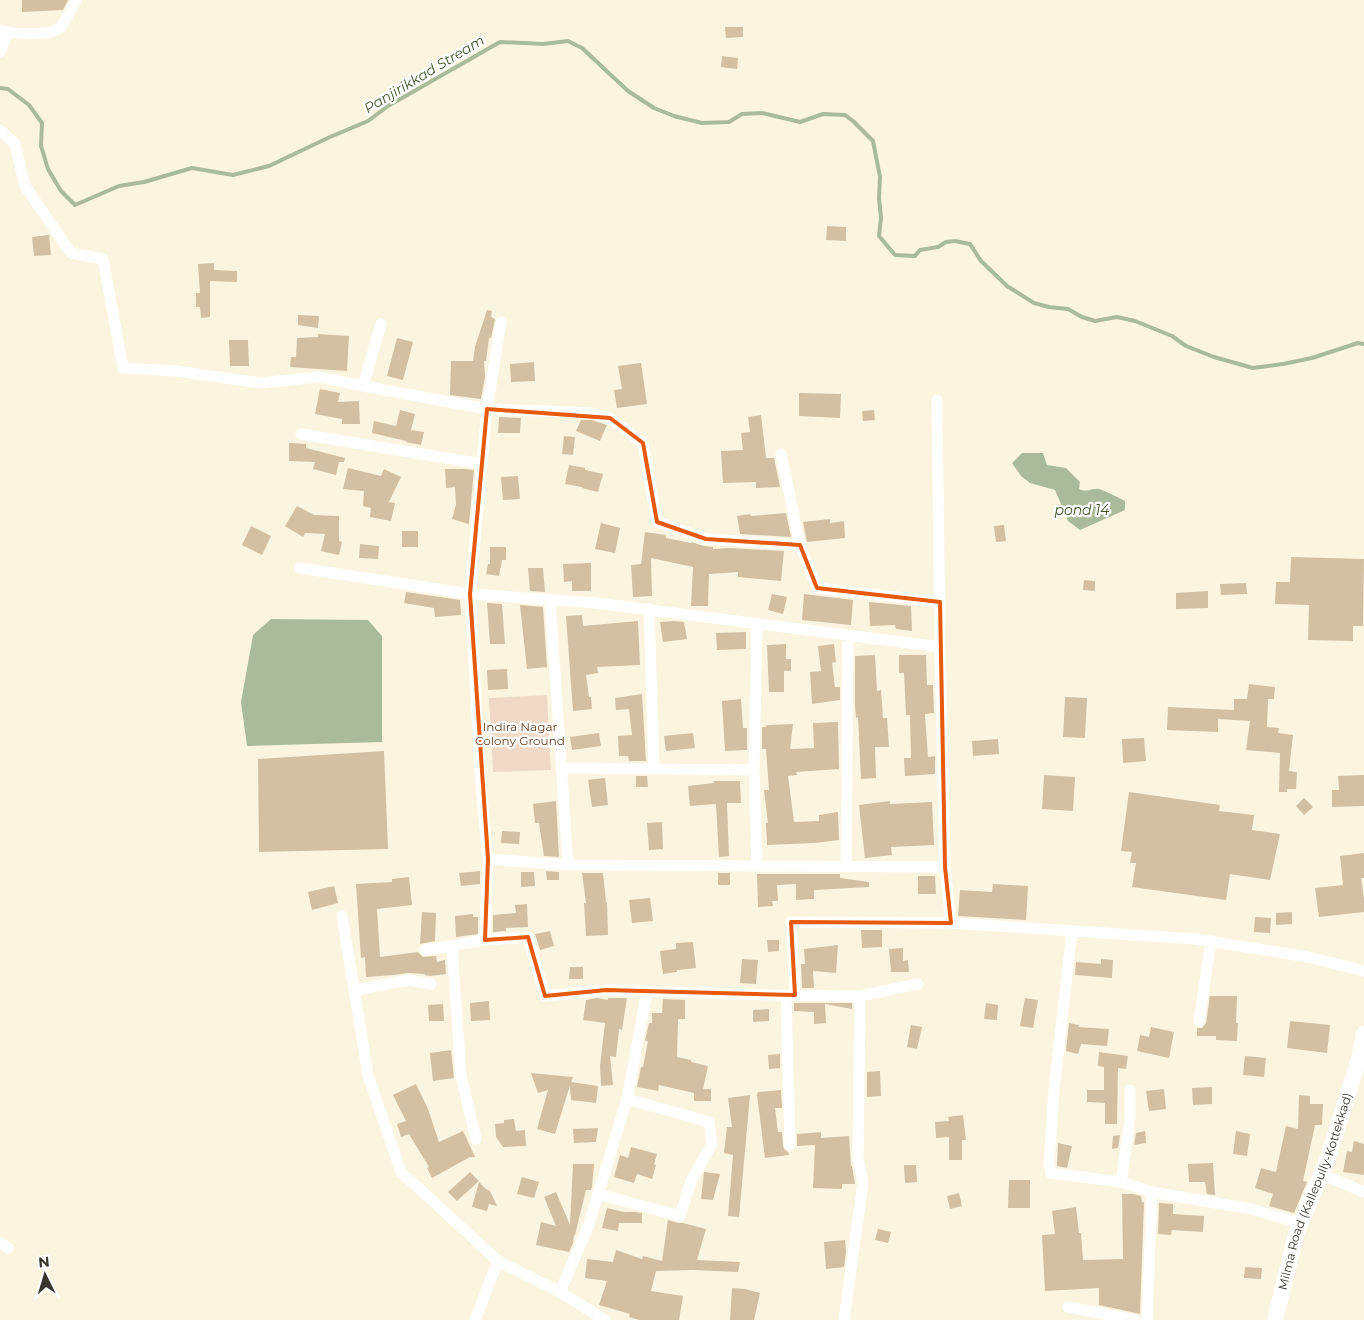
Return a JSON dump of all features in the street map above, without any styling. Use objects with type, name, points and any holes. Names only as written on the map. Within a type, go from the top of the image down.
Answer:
[{"type":"main road","name":"Milma Road (Kallepully-Kottekkad)","points":[[1275,1320],[1296,1234],[1329,1155],[1360,1055],[1364,1034]]},
{"type":"street","points":[[0,52],[4,31],[48,33],[55,30],[61,27],[76,0]]},
{"type":"street","points":[[0,130],[15,144],[25,186],[71,253],[103,259],[123,368],[177,371],[259,382],[319,377],[487,409],[592,413],[610,418],[643,443],[657,522],[706,539],[800,545]]},
{"type":"street","points":[[485,940],[488,860],[481,787],[470,594],[487,409],[501,322]]},
{"type":"street","points":[[363,386],[381,324]]},
{"type":"street","points":[[937,400],[945,867],[951,923]]},
{"type":"street","points":[[301,434],[482,464]]},
{"type":"street","points":[[780,454],[800,545],[817,588],[940,602]]},
{"type":"street","points":[[300,568],[470,594],[596,603],[940,647]]},
{"type":"street","points":[[550,599],[568,864]]},
{"type":"street","points":[[649,610],[654,769]]},
{"type":"street","points":[[756,623],[754,770],[757,866]]},
{"type":"street","points":[[846,866],[848,635]]},
{"type":"street","points":[[562,768],[754,770]]},
{"type":"street","points":[[488,860],[568,864],[945,867]]},
{"type":"street","points":[[342,916],[368,1075],[401,1172],[498,1261],[560,1292],[605,1320]]},
{"type":"street","points":[[790,1146],[791,922],[951,923],[1196,939],[1308,957],[1364,972]]},
{"type":"street","points":[[1072,931],[1054,1090],[1049,1163],[1051,1173],[1121,1182],[1152,1192],[1251,1209],[1301,1223]]},
{"type":"street","points":[[425,950],[485,940],[528,937],[544,996],[606,990],[860,996],[918,984]]},
{"type":"street","points":[[1199,1021],[1211,941]]},
{"type":"street","points":[[452,946],[461,1076],[476,1138]]},
{"type":"street","points":[[355,990],[409,980],[431,984]]},
{"type":"street","points":[[560,1292],[589,1224],[627,1099],[648,992]]},
{"type":"street","points":[[844,1320],[863,1183],[858,1158],[860,996]]},
{"type":"street","points":[[1121,1182],[1130,1119],[1130,1090]]},
{"type":"street","points":[[598,1194],[680,1216],[691,1181],[712,1144],[709,1122],[627,1099]]},
{"type":"street","points":[[1321,1174],[1364,1192]]},
{"type":"street","points":[[1147,1320],[1152,1192]]},
{"type":"street","points":[[475,1320],[498,1261]]},
{"type":"street","points":[[1068,1307],[1135,1320]]},
{"type":"highlighted area","points":[[487,409],[610,418],[643,443],[657,522],[706,539],[800,545],[817,588],[940,602],[945,867],[951,923],[791,922],[795,995],[606,990],[545,996],[528,937],[485,940],[488,859],[470,594]]},
{"type":"green space","name":"Indira Nagar Colony Ground","points":[[547,695],[551,770],[493,772],[489,698]]},
{"type":"water","name":"pond 14","points":[[1022,453],[1043,453],[1047,465],[1066,468],[1080,482],[1079,489],[1085,491],[1099,489],[1109,493],[1125,501],[1125,510],[1080,530],[1068,521],[1055,490],[1030,483],[1021,476],[1012,463]]},
{"type":"water","points":[[271,619],[368,620],[382,636],[382,742],[247,746],[241,702],[253,635]]},
{"type":"building","points":[[22,0],[68,0],[63,10],[22,12]]},
{"type":"building","points":[[725,27],[743,27],[743,37],[726,38]]},
{"type":"building","points":[[722,56],[738,58],[737,69],[721,67]]},
{"type":"building","points":[[827,226],[846,227],[846,241],[826,240]]},
{"type":"building","points":[[49,235],[51,255],[34,256],[32,237]]},
{"type":"building","points":[[214,263],[214,270],[237,271],[237,282],[210,281],[210,317],[201,318],[200,307],[196,307],[196,293],[200,293],[198,264]]},
{"type":"building","points":[[487,310],[492,311],[491,317],[495,319],[491,338],[489,338],[486,361],[484,361],[485,377],[481,399],[450,395],[451,361],[473,361],[475,347]]},
{"type":"building","points":[[298,315],[319,316],[318,328],[298,325]]},
{"type":"building","points":[[318,334],[349,336],[347,371],[290,367],[291,357],[296,357],[297,338],[318,337]]},
{"type":"building","points":[[397,338],[413,342],[403,380],[387,376]]},
{"type":"building","points":[[229,340],[248,340],[249,366],[230,366]]},
{"type":"building","points":[[534,362],[535,381],[511,382],[510,364]]},
{"type":"building","points":[[641,363],[647,404],[617,408],[614,390],[622,389],[618,366]]},
{"type":"building","points":[[320,389],[340,393],[338,402],[359,401],[360,424],[342,424],[342,419],[315,414]]},
{"type":"building","points":[[799,393],[841,394],[840,418],[799,416]]},
{"type":"building","points":[[400,410],[415,414],[411,430],[424,432],[421,445],[372,433],[374,421],[396,426]]},
{"type":"building","points":[[874,410],[875,420],[863,421],[862,411]]},
{"type":"building","points":[[761,415],[766,458],[774,458],[780,487],[756,488],[756,482],[723,483],[721,451],[743,450],[741,433],[750,432],[748,417]]},
{"type":"building","points":[[499,417],[521,418],[520,433],[498,433]]},
{"type":"building","points":[[581,420],[591,420],[607,425],[600,441],[576,431]]},
{"type":"building","points":[[564,436],[575,437],[573,455],[562,454]]},
{"type":"building","points":[[289,443],[306,444],[306,448],[345,458],[344,462],[339,462],[336,475],[313,469],[315,462],[289,461]]},
{"type":"building","points":[[569,465],[603,474],[598,492],[565,484]]},
{"type":"building","points":[[348,468],[381,476],[384,469],[401,477],[389,502],[395,503],[391,521],[370,517],[371,508],[363,506],[364,491],[343,489]]},
{"type":"building","points":[[445,469],[474,470],[469,524],[452,519],[456,505],[455,487],[446,488]]},
{"type":"building","points":[[518,476],[520,499],[503,500],[501,477]]},
{"type":"building","points":[[297,506],[314,515],[339,516],[339,541],[342,542],[339,555],[321,551],[325,534],[305,533],[303,537],[285,526]]},
{"type":"building","points":[[786,513],[791,537],[740,534],[737,516]]},
{"type":"building","points":[[830,519],[830,523],[844,521],[845,538],[807,542],[803,522]]},
{"type":"building","points":[[601,523],[620,528],[615,553],[595,549]]},
{"type":"building","points":[[1004,525],[1006,541],[996,542],[994,526]]},
{"type":"building","points":[[251,526],[271,536],[262,555],[242,545]]},
{"type":"building","points":[[402,531],[418,531],[418,547],[402,547]]},
{"type":"building","points":[[645,532],[666,535],[666,538],[713,547],[713,549],[784,551],[781,581],[738,577],[738,572],[709,574],[708,606],[691,606],[693,567],[651,558],[652,596],[633,597],[631,565],[641,564]]},
{"type":"building","points":[[360,544],[379,546],[378,559],[359,558]]},
{"type":"building","points":[[490,547],[506,547],[506,560],[502,560],[499,576],[486,574],[488,564],[490,564]]},
{"type":"building","points":[[1291,557],[1364,559],[1363,626],[1353,626],[1353,641],[1308,640],[1309,605],[1275,604],[1276,582],[1290,582]]},
{"type":"building","points":[[591,563],[591,591],[572,591],[572,581],[564,582],[563,564]]},
{"type":"building","points":[[528,568],[543,568],[545,592],[530,591]]},
{"type":"building","points":[[1084,580],[1095,581],[1095,591],[1083,590]]},
{"type":"building","points":[[1246,583],[1247,594],[1221,595],[1220,584]]},
{"type":"building","points":[[1208,591],[1208,608],[1176,609],[1176,593]]},
{"type":"building","points":[[406,592],[460,600],[461,615],[435,617],[434,608],[404,603]]},
{"type":"building","points":[[772,594],[787,597],[783,614],[768,610]]},
{"type":"building","points":[[804,594],[853,600],[851,625],[802,620]]},
{"type":"building","points":[[869,602],[911,606],[912,631],[896,629],[895,625],[870,626]]},
{"type":"building","points":[[487,603],[502,604],[505,644],[490,644]]},
{"type":"building","points":[[520,605],[543,607],[547,667],[527,669]]},
{"type":"building","points":[[582,615],[583,626],[638,621],[640,665],[597,667],[598,673],[586,675],[592,709],[573,711],[566,616]]},
{"type":"building","points":[[660,622],[684,622],[687,639],[663,642]]},
{"type":"building","points":[[746,632],[746,649],[717,650],[716,633]]},
{"type":"building","points":[[786,644],[786,659],[791,659],[791,671],[784,671],[784,692],[769,692],[767,645]]},
{"type":"building","points":[[834,644],[836,662],[832,663],[835,687],[840,687],[840,700],[812,704],[810,672],[821,671],[818,646]]},
{"type":"building","points":[[875,655],[877,691],[881,690],[883,718],[887,718],[889,747],[875,747],[876,778],[861,779],[858,717],[856,718],[855,704],[855,656]]},
{"type":"building","points":[[899,655],[926,655],[927,685],[933,685],[934,713],[925,714],[928,757],[935,756],[935,774],[905,776],[904,758],[911,758],[910,715],[906,715],[904,673],[899,673]]},
{"type":"building","points":[[507,669],[508,689],[488,690],[487,670]]},
{"type":"building","points":[[1249,684],[1275,687],[1274,699],[1268,699],[1267,727],[1279,728],[1278,733],[1293,735],[1289,771],[1297,772],[1296,789],[1287,789],[1287,792],[1279,792],[1280,753],[1246,750],[1250,721],[1218,719],[1218,732],[1167,730],[1168,707],[1234,710],[1234,699],[1247,699]]},
{"type":"building","points":[[642,694],[646,761],[629,761],[628,756],[619,756],[618,736],[632,735],[629,709],[616,710],[615,698]]},
{"type":"building","points":[[1065,697],[1087,698],[1085,738],[1063,737]]},
{"type":"building","points":[[741,699],[743,728],[747,728],[747,750],[725,751],[722,701]]},
{"type":"building","points":[[838,722],[839,769],[796,772],[797,775],[788,776],[794,822],[819,821],[819,815],[838,812],[839,840],[767,845],[766,823],[768,823],[764,790],[769,790],[766,749],[762,749],[762,727],[767,725],[793,724],[790,749],[814,748],[813,723]]},
{"type":"building","points":[[599,733],[601,746],[572,750],[570,737]]},
{"type":"building","points":[[693,733],[695,748],[666,751],[664,736]]},
{"type":"building","points":[[1144,738],[1146,761],[1123,763],[1122,739]]},
{"type":"building","points":[[998,739],[999,754],[973,756],[972,741]]},
{"type":"building","points":[[384,751],[388,849],[259,852],[258,759]]},
{"type":"building","points":[[1044,775],[1075,777],[1073,811],[1042,809]]},
{"type":"building","points":[[1364,775],[1364,806],[1332,807],[1332,790],[1339,790],[1338,776]]},
{"type":"building","points":[[636,776],[647,776],[648,787],[636,787]]},
{"type":"building","points":[[605,778],[608,805],[592,807],[588,780]]},
{"type":"building","points":[[714,781],[740,781],[741,803],[727,803],[729,856],[719,857],[716,804],[690,806],[688,786],[714,783]]},
{"type":"building","points":[[1129,792],[1220,805],[1219,811],[1254,815],[1252,830],[1280,834],[1270,880],[1230,874],[1226,900],[1132,887],[1136,863],[1130,863],[1132,852],[1121,851]]},
{"type":"building","points":[[1304,798],[1313,807],[1304,815],[1296,806]]},
{"type":"building","points":[[556,801],[559,857],[544,856],[539,823],[535,823],[533,804]]},
{"type":"building","points":[[890,801],[890,804],[932,802],[934,845],[891,847],[892,855],[865,858],[859,805]]},
{"type":"building","points":[[662,822],[663,849],[649,850],[647,823]]},
{"type":"building","points":[[502,831],[520,832],[519,844],[501,843]]},
{"type":"building","points":[[1364,853],[1364,878],[1361,878],[1364,912],[1319,917],[1315,888],[1343,885],[1340,856]]},
{"type":"building","points":[[480,871],[480,884],[461,886],[459,873]]},
{"type":"building","points":[[546,871],[559,872],[559,880],[547,880]]},
{"type":"building","points":[[521,872],[534,872],[535,886],[521,887]]},
{"type":"building","points":[[582,873],[603,873],[607,902],[608,935],[586,936],[584,903],[586,903]]},
{"type":"building","points":[[718,873],[730,873],[730,885],[718,885]]},
{"type":"building","points":[[757,874],[840,874],[840,878],[869,882],[869,887],[814,890],[814,899],[796,900],[796,884],[777,885],[778,901],[772,901],[773,906],[758,907]]},
{"type":"building","points":[[918,876],[935,876],[936,894],[918,894]]},
{"type":"building","points":[[409,877],[412,905],[377,909],[380,957],[418,952],[423,957],[436,956],[437,962],[445,960],[446,974],[430,976],[408,973],[366,977],[365,957],[361,958],[356,884],[392,882],[392,879]]},
{"type":"building","points":[[993,884],[1028,886],[1026,920],[958,916],[960,890],[992,892]]},
{"type":"building","points":[[334,886],[338,903],[312,910],[308,892]]},
{"type":"building","points":[[650,898],[653,921],[632,923],[629,900]]},
{"type":"building","points":[[527,904],[528,927],[506,928],[506,931],[493,932],[493,915],[516,913],[515,905]]},
{"type":"building","points":[[422,912],[436,913],[435,941],[420,944]]},
{"type":"building","points":[[1292,912],[1292,924],[1276,925],[1276,913]]},
{"type":"building","points":[[473,914],[473,917],[478,917],[478,934],[456,937],[455,916]]},
{"type":"building","points":[[1255,917],[1271,918],[1270,933],[1254,932]]},
{"type":"building","points":[[861,930],[882,930],[882,947],[862,948]]},
{"type":"building","points":[[550,931],[554,946],[540,950],[535,934]]},
{"type":"building","points":[[767,940],[779,940],[779,951],[768,952]]},
{"type":"building","points":[[693,942],[696,968],[663,974],[660,951],[676,949],[676,943]]},
{"type":"building","points":[[838,945],[836,973],[813,971],[814,988],[802,988],[801,964],[805,964],[804,949]]},
{"type":"building","points":[[903,948],[903,961],[908,960],[909,972],[891,972],[889,949]]},
{"type":"building","points":[[742,959],[758,960],[756,984],[740,983]]},
{"type":"building","points":[[1101,959],[1113,960],[1112,978],[1075,975],[1076,962],[1101,964]]},
{"type":"building","points":[[570,967],[583,967],[583,979],[569,979]]},
{"type":"building","points":[[1210,996],[1237,996],[1237,1041],[1216,1040],[1216,1036],[1197,1036],[1197,1028],[1202,1028],[1206,1023]]},
{"type":"building","points":[[597,998],[608,1000],[608,998],[627,998],[622,1030],[619,1029],[616,1057],[610,1056],[613,1085],[601,1086],[600,1066],[605,1023],[583,1020],[586,1000]]},
{"type":"building","points":[[1025,998],[1038,1000],[1033,1028],[1020,1026]]},
{"type":"building","points":[[663,999],[685,1000],[685,1019],[678,1019],[677,1057],[708,1066],[703,1089],[711,1089],[711,1101],[694,1101],[694,1093],[659,1085],[658,1091],[637,1087],[648,1041],[645,1041],[649,1023],[652,1023],[652,1013],[662,1013]]},
{"type":"building","points":[[489,1001],[490,1020],[471,1021],[470,1003]]},
{"type":"building","points":[[794,1003],[852,1003],[852,1009],[825,1004],[826,1023],[814,1024],[814,1012],[794,1011]]},
{"type":"building","points":[[986,1003],[998,1005],[997,1020],[984,1019]]},
{"type":"building","points":[[443,1004],[444,1021],[429,1021],[428,1005]]},
{"type":"building","points":[[769,1009],[769,1021],[753,1022],[753,1010]]},
{"type":"building","points":[[1290,1021],[1330,1025],[1327,1053],[1287,1048]]},
{"type":"building","points":[[1069,1023],[1079,1025],[1078,1027],[1109,1029],[1107,1046],[1081,1044],[1078,1054],[1066,1051]]},
{"type":"building","points":[[911,1025],[922,1027],[917,1049],[907,1047]]},
{"type":"building","points":[[1151,1027],[1174,1032],[1169,1058],[1137,1051],[1140,1035],[1149,1037]]},
{"type":"building","points":[[451,1050],[454,1078],[433,1081],[430,1053]]},
{"type":"building","points":[[1099,1052],[1128,1056],[1126,1069],[1118,1068],[1117,1124],[1105,1124],[1105,1103],[1087,1102],[1087,1090],[1104,1090],[1104,1067],[1098,1066]]},
{"type":"building","points":[[780,1054],[780,1068],[769,1069],[768,1055]]},
{"type":"building","points":[[1245,1056],[1266,1058],[1264,1077],[1243,1075]]},
{"type":"building","points":[[880,1071],[881,1096],[867,1097],[867,1072]]},
{"type":"building","points":[[531,1073],[573,1077],[571,1082],[598,1086],[596,1103],[571,1100],[570,1085],[555,1134],[537,1129],[548,1090],[538,1093]]},
{"type":"building","points":[[416,1084],[428,1109],[439,1142],[463,1131],[475,1157],[470,1157],[432,1178],[427,1168],[429,1167],[409,1134],[401,1137],[397,1124],[406,1121],[393,1095]]},
{"type":"building","points":[[1212,1087],[1212,1104],[1193,1105],[1192,1088]]},
{"type":"building","points":[[1164,1089],[1166,1109],[1149,1111],[1146,1091]]},
{"type":"building","points":[[781,1090],[782,1108],[775,1108],[778,1132],[782,1132],[783,1146],[789,1155],[765,1158],[757,1094],[758,1092]]},
{"type":"building","points":[[750,1095],[739,1217],[728,1216],[733,1155],[724,1153],[727,1127],[732,1127],[728,1098]]},
{"type":"building","points":[[1299,1095],[1310,1096],[1310,1104],[1323,1104],[1322,1125],[1315,1125],[1303,1181],[1307,1182],[1294,1213],[1269,1206],[1273,1194],[1255,1188],[1261,1168],[1276,1172],[1286,1126],[1298,1129]]},
{"type":"building","points":[[963,1115],[966,1140],[962,1140],[962,1160],[949,1160],[949,1137],[936,1138],[935,1122],[949,1121],[948,1117]]},
{"type":"building","points":[[514,1119],[516,1131],[525,1130],[526,1146],[503,1147],[496,1137],[495,1124],[504,1123],[504,1120]]},
{"type":"building","points":[[598,1128],[596,1142],[574,1143],[573,1129]]},
{"type":"building","points":[[1145,1131],[1146,1143],[1134,1145],[1136,1133]]},
{"type":"building","points":[[1236,1131],[1250,1134],[1247,1156],[1233,1154]]},
{"type":"building","points":[[821,1132],[821,1138],[849,1136],[851,1166],[855,1184],[842,1184],[842,1189],[813,1188],[815,1145],[797,1146],[797,1134]]},
{"type":"building","points":[[1120,1135],[1118,1148],[1112,1149],[1113,1136]]},
{"type":"building","points":[[1354,1141],[1364,1144],[1364,1175],[1343,1172],[1347,1151],[1352,1152]]},
{"type":"building","points":[[1058,1143],[1072,1146],[1067,1168],[1057,1166]]},
{"type":"building","points":[[631,1147],[657,1154],[652,1179],[637,1174],[634,1183],[614,1177],[620,1155],[628,1158]]},
{"type":"building","points":[[1213,1163],[1215,1195],[1207,1194],[1205,1182],[1189,1182],[1188,1164]]},
{"type":"building","points":[[573,1164],[594,1164],[592,1187],[591,1190],[586,1190],[569,1252],[536,1245],[541,1222],[556,1226],[544,1197],[556,1192],[570,1225]]},
{"type":"building","points":[[904,1165],[916,1165],[917,1182],[905,1183]]},
{"type":"building","points":[[470,1172],[479,1181],[457,1201],[448,1192]]},
{"type":"building","points":[[704,1172],[720,1174],[713,1200],[701,1199]]},
{"type":"building","points":[[522,1177],[539,1182],[534,1198],[517,1194]]},
{"type":"building","points":[[1009,1180],[1030,1180],[1030,1208],[1008,1208]]},
{"type":"building","points":[[479,1182],[490,1191],[497,1206],[489,1204],[487,1211],[472,1207]]},
{"type":"building","points":[[959,1193],[962,1206],[950,1209],[947,1196]]},
{"type":"building","points":[[1122,1194],[1141,1196],[1142,1202],[1144,1202],[1140,1314],[1099,1305],[1099,1288],[1045,1291],[1042,1235],[1055,1234],[1052,1211],[1076,1207],[1079,1233],[1081,1233],[1083,1260],[1123,1259]]},
{"type":"building","points":[[1159,1203],[1173,1204],[1173,1214],[1204,1216],[1203,1232],[1172,1230],[1171,1235],[1158,1234]]},
{"type":"building","points":[[607,1208],[624,1212],[642,1213],[642,1223],[619,1223],[618,1231],[602,1228]]},
{"type":"building","points":[[668,1220],[706,1229],[697,1260],[740,1262],[738,1272],[656,1271],[651,1291],[683,1296],[679,1320],[639,1320],[629,1317],[630,1314],[599,1305],[607,1281],[585,1278],[587,1259],[613,1262],[616,1250],[642,1259],[643,1256],[662,1261]]},
{"type":"building","points":[[878,1229],[891,1232],[888,1243],[875,1240]]},
{"type":"building","points":[[845,1240],[844,1267],[826,1269],[824,1242]]},
{"type":"building","points":[[1245,1267],[1262,1268],[1261,1279],[1244,1278]]},
{"type":"building","points":[[732,1288],[760,1293],[754,1320],[730,1320]]},
{"type":"waterway","name":"Panjirikkad Stream","points":[[0,88],[8,89],[29,105],[42,123],[41,146],[48,169],[61,191],[75,205],[119,186],[144,182],[192,168],[233,175],[269,166],[368,121],[388,106],[500,42],[543,44],[568,41],[582,48],[628,91],[654,108],[674,116],[702,123],[729,122],[742,114],[762,113],[800,122],[823,114],[845,115],[873,141],[880,177],[879,198],[881,218],[879,236],[895,255],[915,256],[920,250],[938,247],[946,242],[955,241],[970,244],[981,261],[1007,286],[1034,303],[1068,309],[1082,317],[1095,321],[1117,317],[1135,321],[1172,336],[1186,346],[1214,357],[1253,368],[1312,358],[1358,343],[1364,344]]}]
